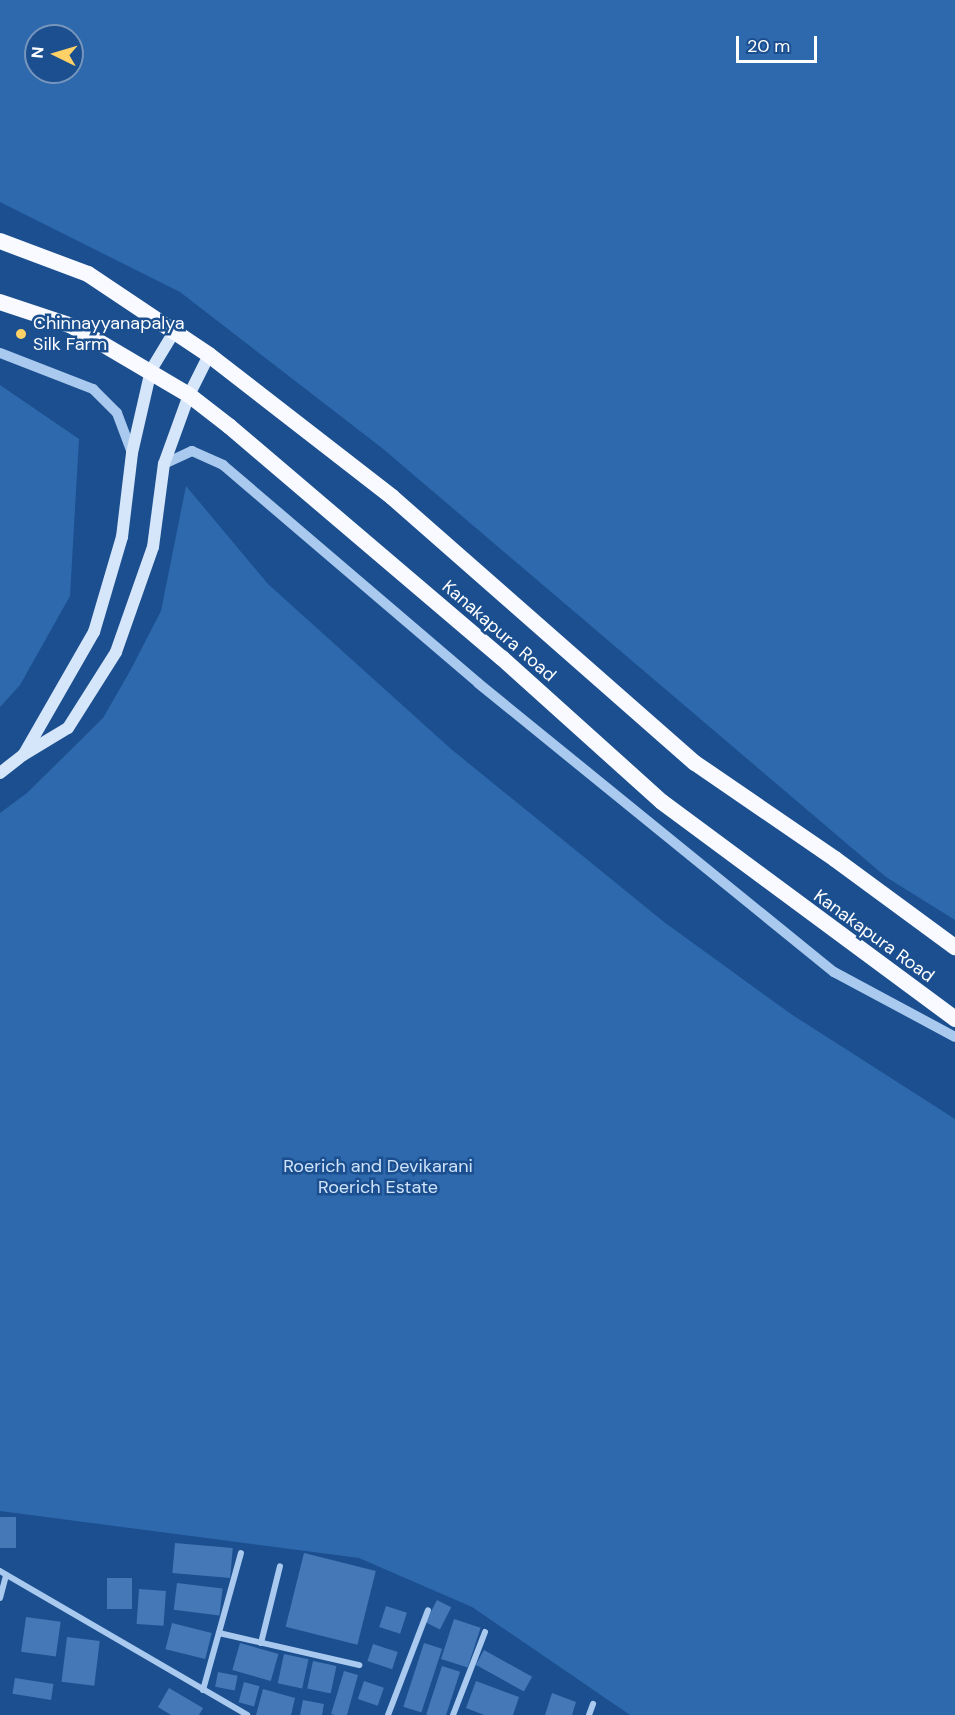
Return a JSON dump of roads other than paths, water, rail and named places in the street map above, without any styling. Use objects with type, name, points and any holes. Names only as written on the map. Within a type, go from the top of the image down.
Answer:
[{"type":"highway","name":"Kanakapura Road","points":[[0,241],[88,274],[209,355],[392,498],[695,763],[835,859],[955,947]]},
{"type":"highway","name":"Kanakapura Road","points":[[0,302],[72,326],[151,370],[189,395],[229,426],[502,658],[662,802],[955,1019]]},
{"type":"main road","points":[[23,755],[94,632],[122,537],[132,453],[151,370],[174,332]]},
{"type":"main road","points":[[0,773],[23,755],[68,729],[116,652],[153,547],[164,464],[189,395],[209,355]]},
{"type":"street","points":[[0,353],[93,389],[117,413],[132,453]]},
{"type":"street","points":[[164,464],[192,451],[223,465],[478,683],[834,972],[955,1037]]},
{"type":"street","points":[[203,1690],[242,1553]]},
{"type":"street","points":[[261,1643],[280,1566]]},
{"type":"street","points":[[0,1598],[3,1573],[247,1715]]},
{"type":"street","points":[[388,1715],[428,1610]]},
{"type":"street","points":[[453,1715],[485,1632]]},
{"type":"street","points":[[219,1633],[359,1665]]},
{"type":"street","points":[[589,1715],[593,1704]]},
{"type":"place","name":"Chinnayyanapalya Silk Farm","points":[[21,334]]},
{"type":"park label","name":"Roerich and Devikarani Roerich Estate","points":[[378,1177]]}]
